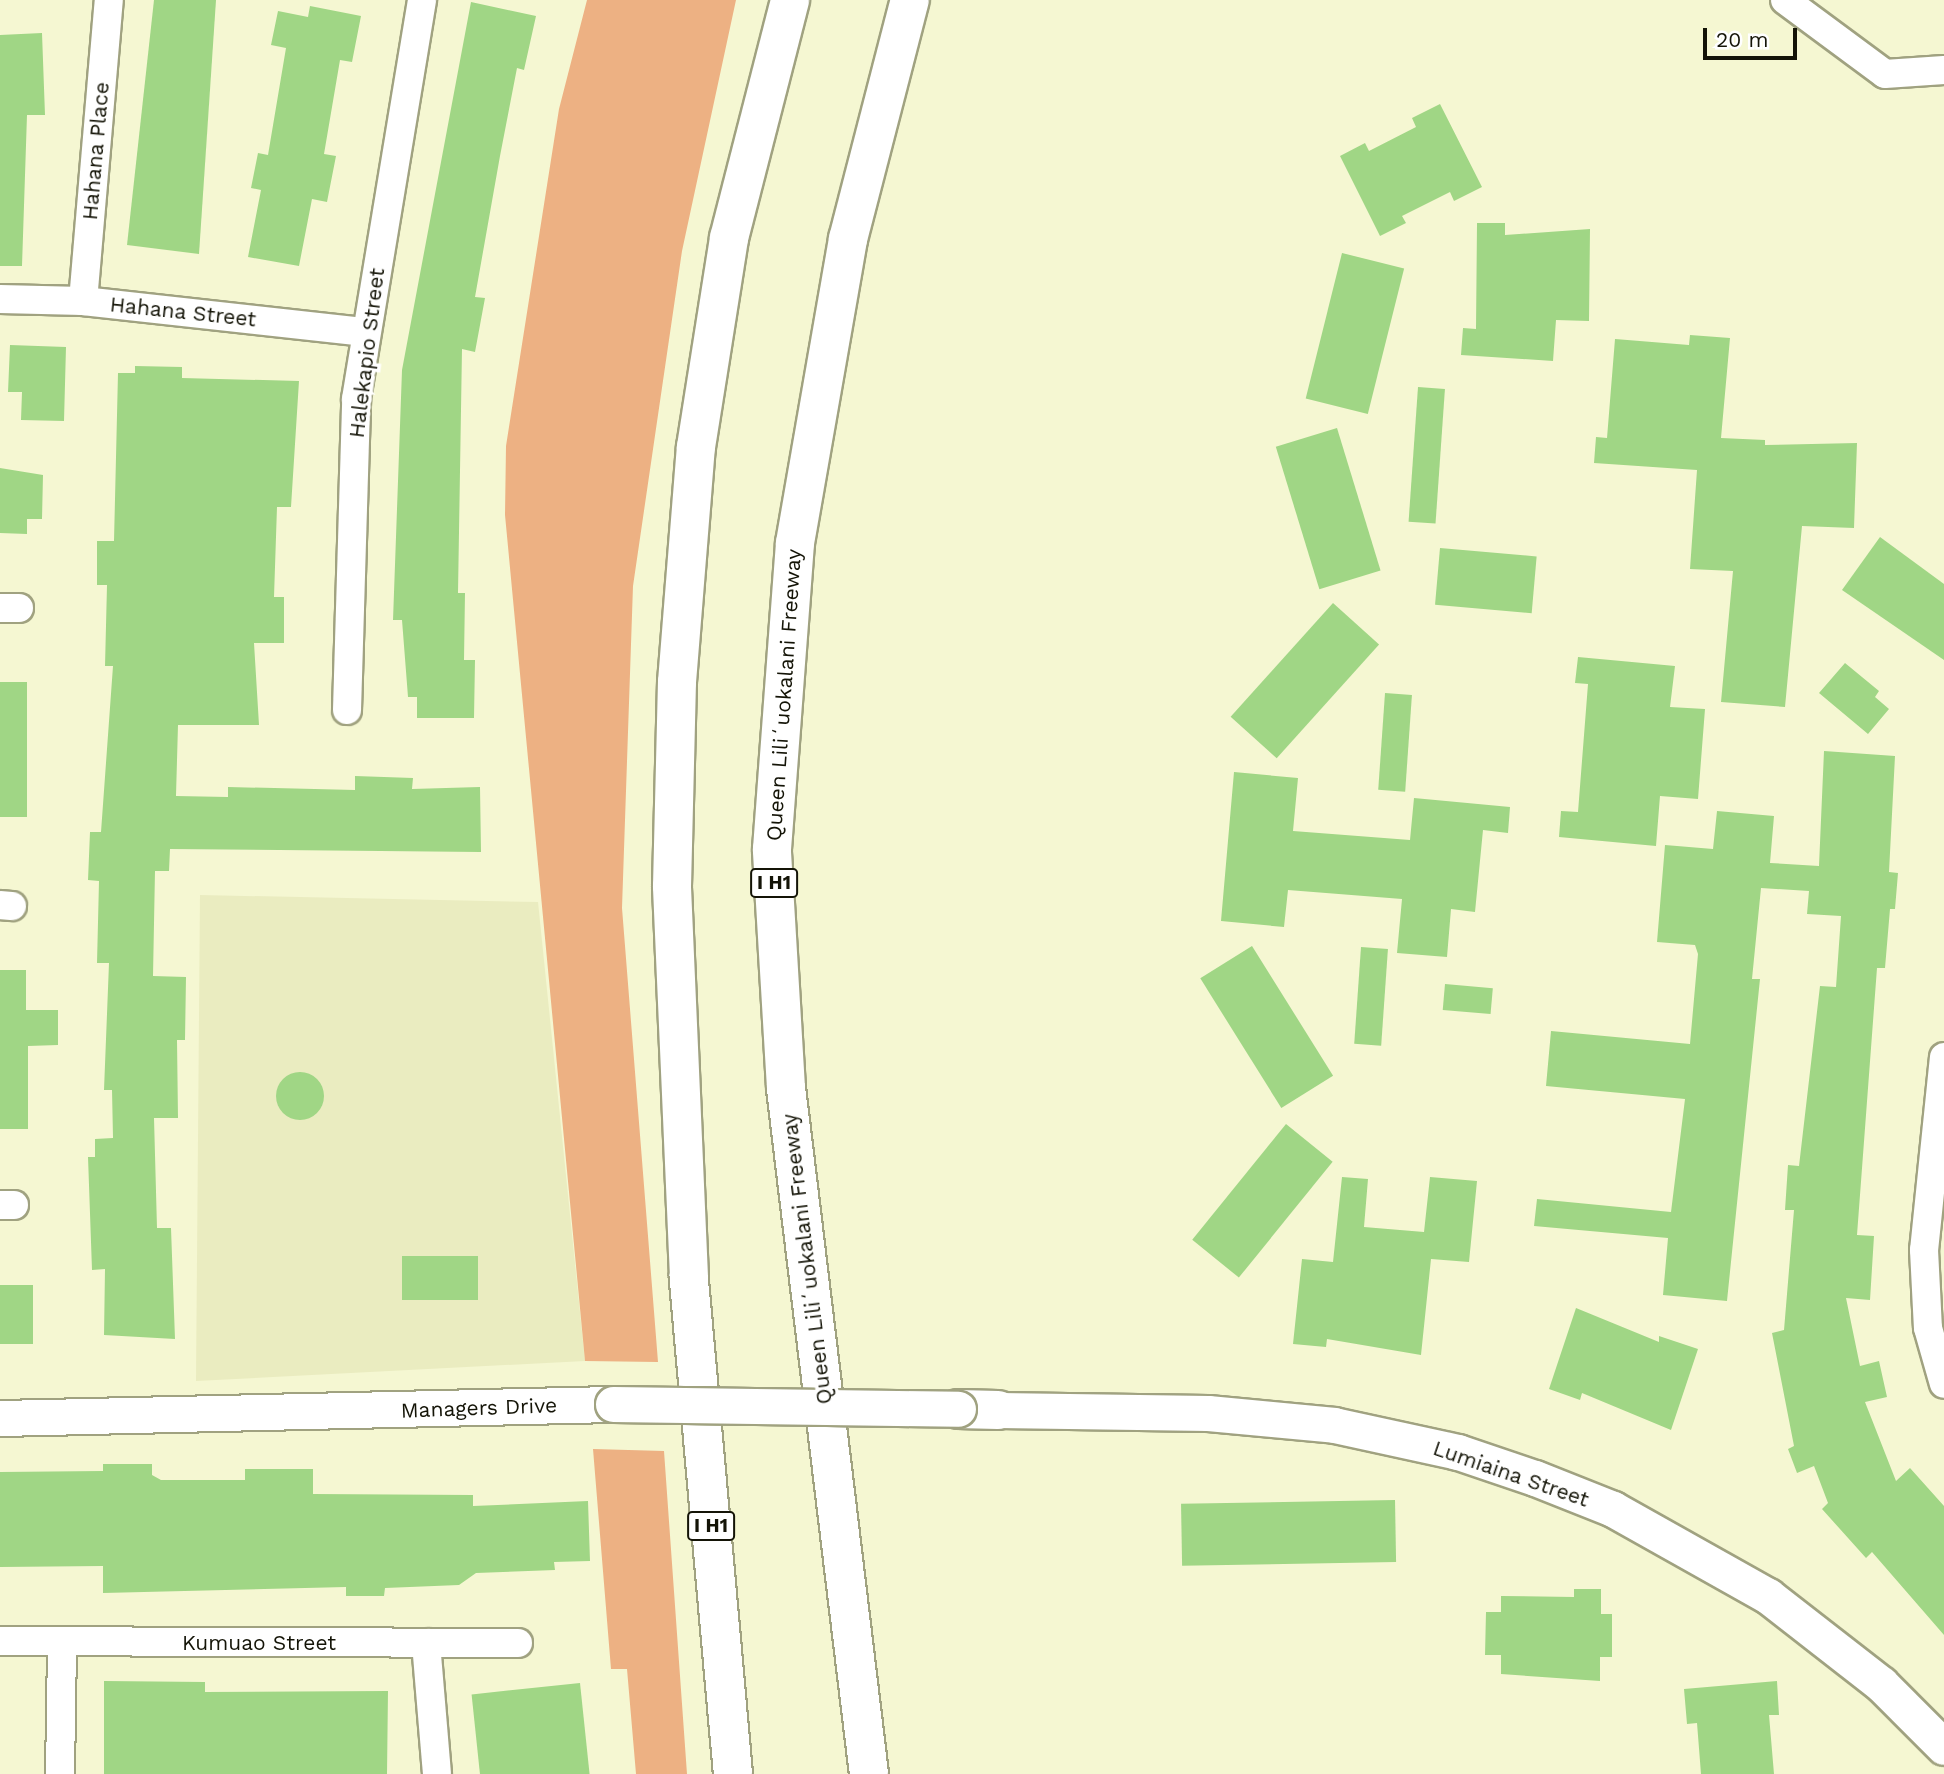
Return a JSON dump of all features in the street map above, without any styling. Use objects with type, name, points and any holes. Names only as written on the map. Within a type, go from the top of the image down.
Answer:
[{"type":"main road","name":"I H1","points":[[733,1774],[690,1277],[672,886],[677,682],[696,447],[729,238],[790,0]]},
{"type":"main road","name":"Queen Liliʻuokalani Freeway","points":[[869,1774],[786,1088],[772,849],[795,543],[848,239],[910,0]]},
{"type":"main road","name":"Lumiaina Street","points":[[958,1409],[998,1410]]},
{"type":"street","name":"Hahana Place","points":[[83,301],[109,0]]},
{"type":"street","name":"Halekapio Street","points":[[347,710],[356,399],[422,0]]},
{"type":"street","points":[[1786,0],[1885,74],[1944,70]]},
{"type":"street","name":"Hahana Street","points":[[0,299],[83,301],[365,332]]},
{"type":"street","points":[[1944,1057],[1924,1250],[1928,1328],[1944,1384]]},
{"type":"street","name":"Managers Drive","points":[[0,1418],[613,1404],[958,1409]]},
{"type":"street","name":"Lumiaina Street","points":[[998,1410],[1167,1412],[1334,1425],[1446,1449],[1612,1509],[1768,1596],[1881,1684],[1944,1747]]},
{"type":"street","name":"Kumuao Street","points":[[0,1642],[518,1643]]},
{"type":"street","points":[[60,1774],[62,1643]]},
{"type":"street","points":[[426,1643],[436,1774]]},
{"type":"shaded area","points":[[587,0],[736,0],[682,251],[633,586],[622,908],[658,1362],[585,1361],[505,515],[506,446],[559,109]]},
{"type":"shaded area","points":[[200,895],[538,902],[585,1361],[196,1381]]},
{"type":"shaded area","points":[[593,1449],[664,1451],[687,1774],[636,1774],[627,1669],[611,1669]]},
{"type":"building","points":[[154,0],[216,0],[199,254],[127,245]]},
{"type":"building","points":[[471,2],[536,16],[524,70],[517,68],[500,156],[475,297],[485,298],[475,352],[462,349],[458,593],[465,593],[464,660],[475,660],[474,718],[417,718],[417,697],[408,697],[402,620],[393,620],[402,370]]},
{"type":"building","points":[[310,6],[361,16],[352,62],[340,60],[324,154],[336,156],[327,202],[312,199],[299,266],[248,257],[261,190],[251,188],[258,153],[268,155],[286,48],[271,45],[278,11],[308,17]]},
{"type":"building","points":[[42,33],[45,115],[27,115],[22,266],[0,266],[0,35]]},
{"type":"building","points":[[1440,104],[1482,187],[1454,201],[1450,192],[1402,216],[1406,223],[1380,236],[1340,156],[1365,143],[1369,151],[1416,127],[1412,118]]},
{"type":"building","points":[[1477,223],[1505,223],[1505,235],[1590,229],[1589,321],[1556,320],[1553,361],[1461,355],[1463,328],[1476,329]]},
{"type":"building","points":[[1342,253],[1404,268],[1368,414],[1306,399]]},
{"type":"building","points":[[1690,335],[1730,338],[1721,438],[1765,440],[1765,445],[1857,443],[1854,528],[1802,526],[1785,707],[1721,702],[1733,571],[1690,569],[1697,470],[1594,463],[1596,437],[1607,438],[1615,339],[1689,345]]},
{"type":"building","points":[[10,345],[66,347],[64,421],[21,420],[22,392],[8,392]]},
{"type":"building","points":[[135,366],[182,367],[182,378],[299,381],[291,507],[277,507],[274,597],[284,597],[284,643],[254,643],[259,725],[178,725],[176,796],[228,797],[228,787],[355,790],[355,776],[413,778],[412,789],[480,787],[481,852],[170,849],[169,871],[155,871],[153,976],[186,977],[185,1040],[177,1040],[178,1118],[154,1118],[157,1228],[171,1228],[175,1339],[104,1335],[105,1269],[92,1270],[88,1157],[95,1157],[95,1139],[113,1138],[112,1090],[104,1090],[109,963],[97,963],[99,881],[88,880],[90,832],[101,832],[113,666],[105,666],[107,585],[97,585],[97,541],[114,541],[118,373],[135,373]]},
{"type":"building","points":[[1418,387],[1445,389],[1436,524],[1409,522]]},
{"type":"building","points":[[1337,428],[1381,570],[1319,589],[1276,447]]},
{"type":"building","points":[[0,468],[43,475],[42,519],[27,519],[27,534],[0,533]]},
{"type":"building","points":[[1880,537],[1944,584],[1944,660],[1842,590]]},
{"type":"building","points":[[1440,548],[1537,556],[1532,613],[1435,605]]},
{"type":"building","points":[[1333,603],[1379,644],[1277,758],[1231,717]]},
{"type":"building","points":[[1578,657],[1675,666],[1670,707],[1705,709],[1698,799],[1660,796],[1656,846],[1559,837],[1561,811],[1578,812],[1588,684],[1575,683]]},
{"type":"building","points":[[1845,663],[1879,691],[1875,697],[1889,709],[1868,734],[1819,693]]},
{"type":"building","points":[[0,682],[27,682],[27,817],[0,817]]},
{"type":"building","points":[[1385,693],[1412,695],[1405,792],[1378,790]]},
{"type":"building","points":[[1824,751],[1895,756],[1889,872],[1898,873],[1895,909],[1890,909],[1885,968],[1877,968],[1857,1235],[1874,1236],[1870,1300],[1846,1298],[1860,1366],[1879,1361],[1887,1397],[1865,1402],[1896,1481],[1910,1468],[1944,1506],[1944,1635],[1872,1552],[1866,1558],[1822,1509],[1828,1503],[1814,1466],[1797,1473],[1788,1449],[1794,1446],[1772,1333],[1784,1330],[1794,1210],[1785,1210],[1788,1165],[1799,1166],[1820,986],[1836,987],[1841,916],[1807,914],[1809,891],[1761,888],[1752,979],[1760,979],[1727,1301],[1663,1295],[1668,1238],[1534,1226],[1537,1199],[1671,1212],[1685,1099],[1546,1086],[1551,1031],[1690,1044],[1698,954],[1695,945],[1657,942],[1665,845],[1713,849],[1717,811],[1774,816],[1770,863],[1819,866]]},
{"type":"building","points":[[1234,772],[1298,778],[1293,831],[1410,840],[1414,798],[1510,807],[1508,833],[1483,830],[1475,912],[1451,909],[1447,957],[1397,953],[1402,899],[1288,890],[1284,927],[1221,921]]},
{"type":"building","points":[[1252,946],[1333,1076],[1281,1108],[1200,978]]},
{"type":"building","points":[[1361,947],[1388,949],[1381,1046],[1354,1044]]},
{"type":"building","points":[[0,970],[26,970],[26,1010],[58,1010],[58,1045],[28,1046],[28,1129],[0,1129]]},
{"type":"building","points":[[1445,984],[1493,988],[1491,1014],[1443,1010]]},
{"type":"building","points":[[300,1072],[317,1079],[324,1096],[317,1113],[300,1120],[283,1113],[276,1096],[283,1079]]},
{"type":"building","points":[[1286,1124],[1333,1162],[1239,1278],[1192,1240]]},
{"type":"building","points":[[1342,1177],[1368,1179],[1364,1227],[1424,1232],[1430,1177],[1477,1181],[1469,1262],[1431,1259],[1421,1355],[1327,1339],[1326,1347],[1293,1344],[1302,1259],[1333,1262]]},
{"type":"building","points":[[402,1256],[478,1256],[478,1300],[402,1300]]},
{"type":"building","points":[[0,1285],[33,1285],[33,1344],[0,1344]]},
{"type":"building","points":[[1576,1308],[1659,1342],[1659,1336],[1698,1349],[1671,1430],[1582,1393],[1580,1400],[1549,1389]]},
{"type":"building","points":[[103,1464],[152,1464],[152,1475],[161,1480],[245,1480],[245,1469],[313,1469],[313,1494],[473,1495],[473,1506],[588,1501],[590,1561],[554,1562],[555,1570],[476,1573],[459,1585],[385,1588],[384,1596],[346,1596],[346,1587],[103,1593],[103,1566],[0,1567],[0,1472],[103,1471]]},
{"type":"building","points":[[1395,1500],[1396,1562],[1182,1566],[1181,1504]]},
{"type":"building","points":[[1574,1589],[1601,1589],[1601,1614],[1612,1614],[1612,1657],[1600,1657],[1600,1681],[1501,1674],[1501,1655],[1485,1655],[1486,1612],[1501,1612],[1501,1596],[1574,1597]]},
{"type":"building","points":[[104,1681],[205,1682],[205,1692],[388,1691],[387,1774],[104,1774]]},
{"type":"building","points":[[1777,1681],[1779,1715],[1769,1715],[1774,1774],[1701,1774],[1697,1723],[1687,1724],[1684,1689]]},
{"type":"building","points":[[580,1683],[590,1774],[480,1774],[472,1694]]}]
